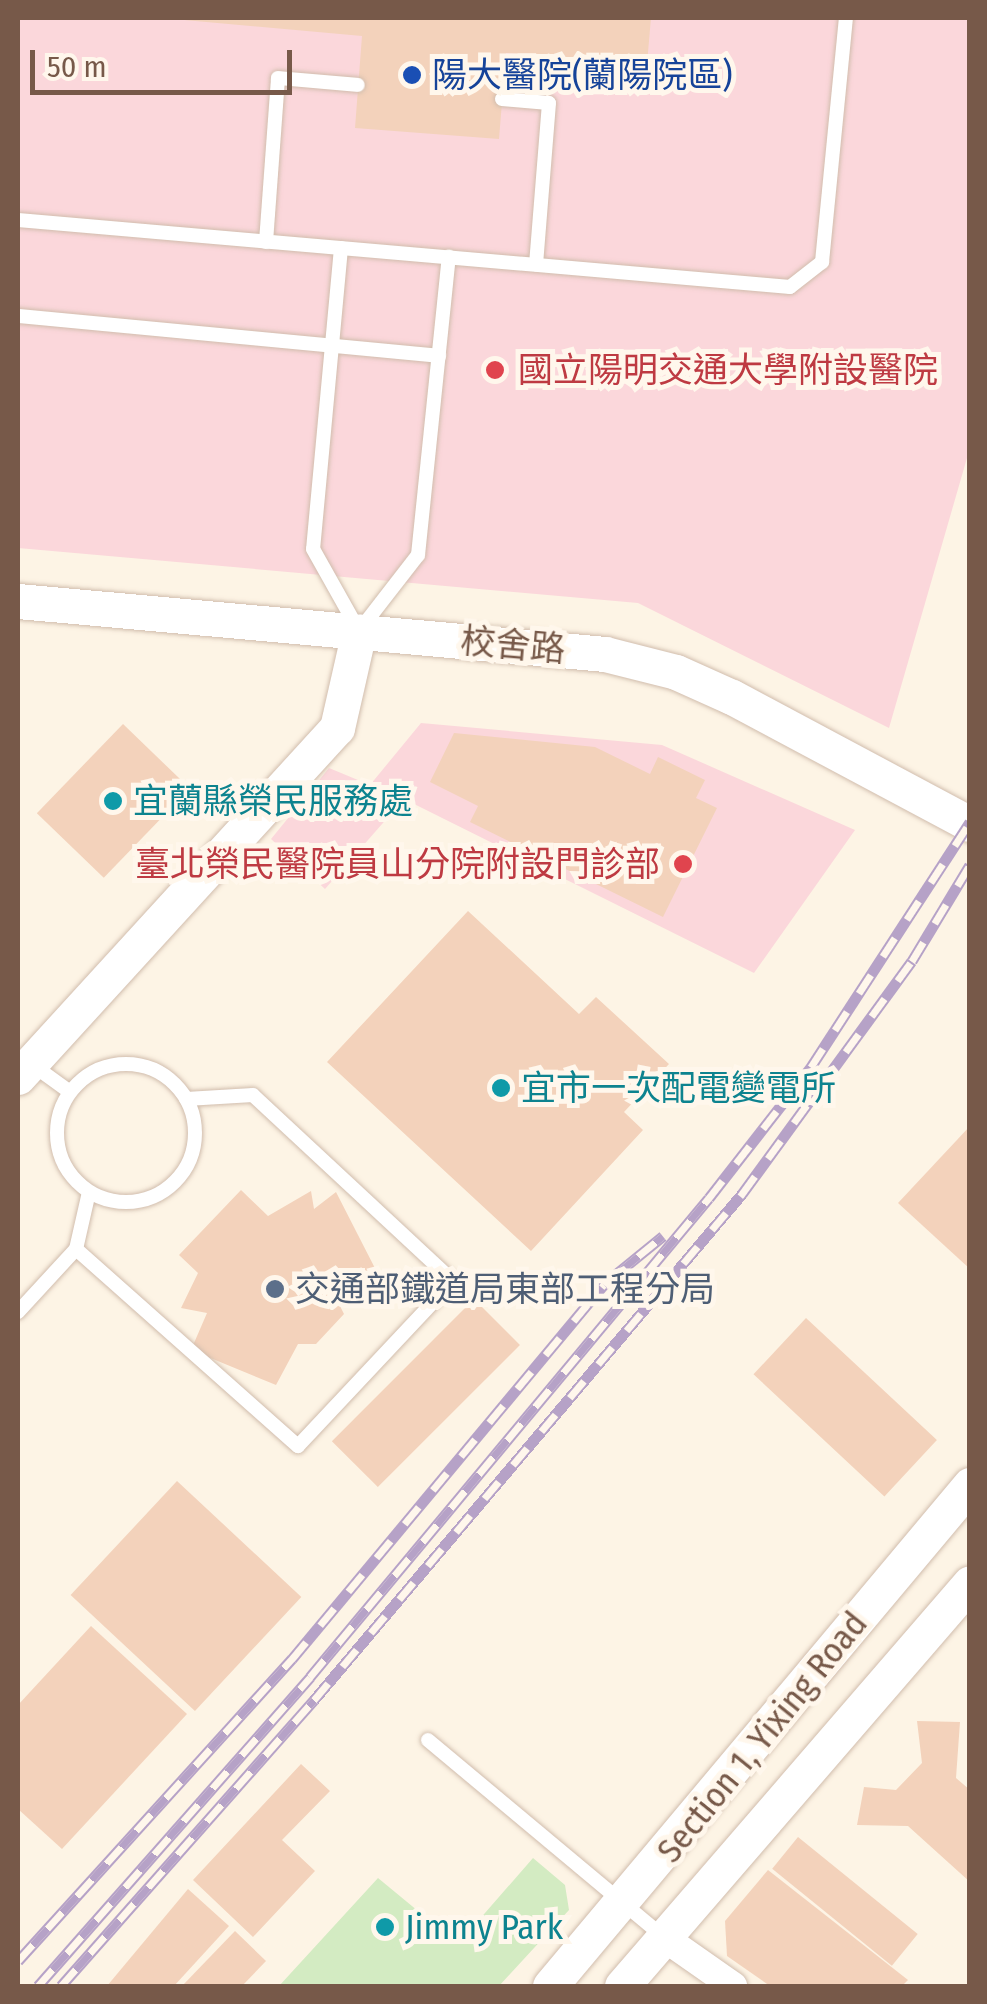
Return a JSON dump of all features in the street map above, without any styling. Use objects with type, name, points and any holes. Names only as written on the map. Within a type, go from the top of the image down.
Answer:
[{"type":"street","name":"校舍路","points":[[18,601],[605,654],[676,672],[970,824]]},
{"type":"street","points":[[22,1064],[337,728],[359,631]]},
{"type":"street","name":"Section 1, Yixing Road","points":[[550,1986],[623,1907],[970,1484]]},
{"type":"street","name":"Section 1, Yixing Road","points":[[622,1986],[970,1583]]},
{"type":"street","points":[[666,1939],[733,1986]]},
{"type":"lane","points":[[18,220],[790,287],[822,262],[846,18]]},
{"type":"lane","points":[[266,242],[278,78],[358,85]]},
{"type":"lane","points":[[502,99],[548,103],[536,264]]},
{"type":"lane","points":[[341,248],[313,549],[359,631],[418,555],[449,256]]},
{"type":"lane","points":[[18,316],[440,356]]},
{"type":"lane","points":[[22,1064],[70,1092]]},
{"type":"lane","points":[[130,1064],[172,1082],[186,1099],[195,1143],[174,1183],[133,1202],[89,1192],[60,1157],[56,1134],[70,1092],[97,1071],[130,1064]]},
{"type":"lane","points":[[76,1249],[298,1446],[453,1281],[254,1095],[186,1099]]},
{"type":"lane","points":[[18,1312],[76,1249],[89,1192]]},
{"type":"lane","points":[[428,1740],[623,1907],[666,1939]]},
{"type":"shaded area","name":"國立陽明交通大學附設醫院","points":[[18,18],[969,18],[969,451],[889,728],[638,603],[18,548]]},
{"type":"shaded area","name":"臺北榮民醫院員山分院附設門診部","points":[[421,723],[662,745],[855,830],[754,973],[404,799],[325,889],[271,839],[329,768],[370,785]]},
{"type":"green space","name":"Jimmy Park","points":[[533,1858],[565,1885],[569,1910],[499,1986],[279,1986],[378,1878],[458,1944]]},
{"type":"building","points":[[162,18],[651,18],[647,64],[506,53],[499,139],[355,128],[362,36]]},
{"type":"building","name":"宜蘭縣榮民服務處","points":[[123,724],[190,789],[104,878],[37,813]]},
{"type":"building","points":[[454,733],[595,747],[650,774],[658,757],[705,780],[696,798],[717,808],[663,917],[470,822],[478,806],[430,782]]},
{"type":"building","name":"宜市一次配電變電所","points":[[468,911],[579,1014],[596,997],[669,1064],[624,1112],[643,1130],[531,1251],[327,1062]]},
{"type":"building","points":[[970,1126],[970,1269],[898,1203]]},
{"type":"building","name":"交通部鐵道局東部工程分局","points":[[241,1190],[268,1216],[311,1191],[314,1209],[336,1192],[380,1278],[337,1300],[344,1314],[316,1344],[298,1344],[276,1385],[191,1350],[207,1313],[181,1308],[198,1273],[179,1255]]},
{"type":"building","points":[[474,1299],[520,1345],[378,1487],[332,1441]]},
{"type":"building","points":[[806,1318],[937,1440],[884,1496],[753,1374]]},
{"type":"building","points":[[177,1481],[301,1597],[195,1711],[71,1595]]},
{"type":"building","points":[[91,1626],[187,1714],[62,1849],[18,1809],[18,1705]]},
{"type":"building","points":[[917,1721],[960,1722],[956,1778],[970,1790],[970,1882],[908,1826],[857,1825],[864,1787],[896,1790],[922,1763]]},
{"type":"building","points":[[301,1764],[330,1791],[282,1840],[315,1871],[253,1937],[193,1880]]},
{"type":"building","points":[[798,1837],[918,1934],[892,1966],[772,1869]]},
{"type":"building","points":[[768,1870],[908,1980],[902,1986],[770,1986],[727,1956],[725,1921]]},
{"type":"building","points":[[188,1889],[229,1926],[174,1986],[107,1986]]},
{"type":"building","points":[[235,1931],[266,1961],[242,1986],[182,1986]]},
{"type":"railway","points":[[38,1986],[310,1677],[709,1198],[811,1067],[970,822]]},
{"type":"railway","points":[[61,1986],[314,1700],[742,1194],[912,961],[970,865]]},
{"type":"railway","points":[[18,1961],[292,1659],[604,1284],[663,1236]]},
{"type":"place","name":"陽大醫院(蘭陽院區)","points":[[412,75]]},
{"type":"place","name":"國立陽明交通大學附設醫院","points":[[495,370]]},
{"type":"place","name":"宜蘭縣榮民服務處","points":[[113,801]]},
{"type":"place","name":"臺北榮民醫院員山分院附設門診部","points":[[683,864]]},
{"type":"place","name":"宜市一次配電變電所","points":[[501,1088]]},
{"type":"place","name":"交通部鐵道局東部工程分局","points":[[275,1289]]},
{"type":"place","name":"Jimmy Park","points":[[385,1927]]}]
